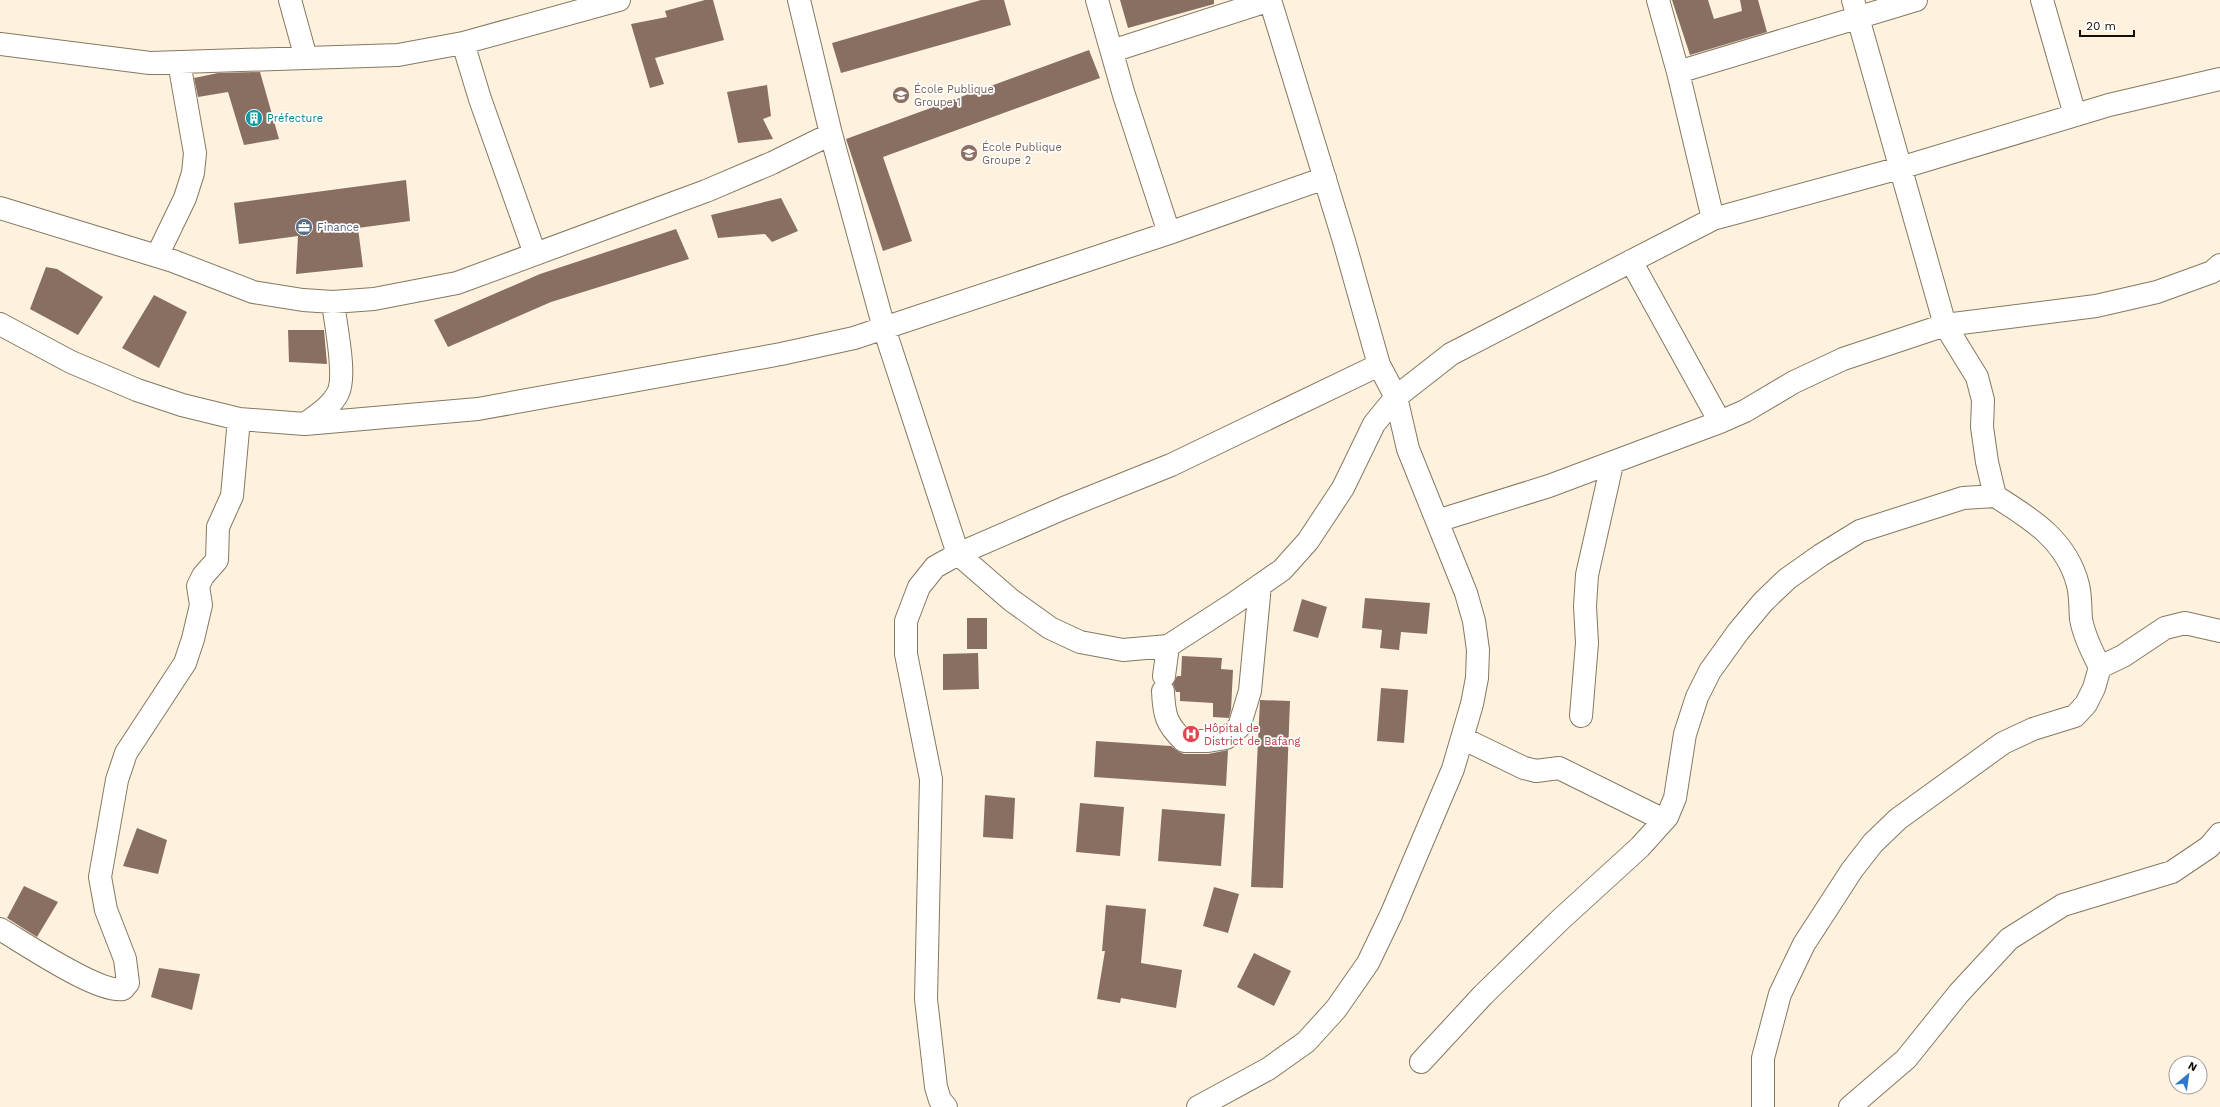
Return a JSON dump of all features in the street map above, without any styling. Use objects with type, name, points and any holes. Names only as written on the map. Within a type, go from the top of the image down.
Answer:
[{"type":"street","points":[[290,0],[306,58]]},
{"type":"street","points":[[0,44],[150,63],[398,55],[463,43],[619,0]]},
{"type":"street","points":[[799,0],[831,134],[884,328],[958,554],[1011,600],[1050,628],[1080,642],[1123,650],[1168,646],[1282,570],[1308,541],[1343,488],[1374,424],[1396,397],[1451,354],[1713,219],[1900,168],[2075,115],[2220,79]]},
{"type":"street","points":[[1097,0],[1124,96],[1169,233]]},
{"type":"street","points":[[1112,51],[1270,0],[1326,178],[1379,365],[1396,397],[1408,449],[1466,593],[1474,620],[1478,650],[1476,684],[1453,769],[1391,916],[1368,964],[1336,1009],[1306,1042],[1268,1069],[1198,1107]]},
{"type":"street","points":[[1658,0],[1678,72],[1713,219]]},
{"type":"street","points":[[1678,72],[1855,9],[1916,0]]},
{"type":"street","points":[[2042,0],[2075,115]]},
{"type":"street","points":[[1855,9],[1945,325],[1977,377],[1983,400],[1982,427],[1987,462],[1995,496]]},
{"type":"street","points":[[463,43],[480,99],[535,254]]},
{"type":"street","points":[[157,256],[185,198],[193,173],[195,153],[179,62]]},
{"type":"street","points":[[0,208],[157,256],[253,292],[303,300],[333,302],[374,299],[457,283],[706,191],[772,163],[831,134]]},
{"type":"street","points":[[0,324],[71,362],[137,390],[182,406],[239,419],[305,424],[478,409],[834,343],[884,328],[1169,233],[1326,178]]},
{"type":"street","points":[[1631,261],[1720,422]]},
{"type":"street","points":[[1437,521],[1612,464],[1746,411],[1794,382],[1843,359],[1945,325],[2096,306],[2157,292],[2212,272],[2220,265]]},
{"type":"street","points":[[305,424],[326,409],[338,392],[342,373],[333,302]]},
{"type":"street","points":[[936,1105],[936,1087],[926,998],[931,779],[906,654],[906,621],[919,587],[935,567],[958,554],[1064,508],[1171,465],[1379,365]]},
{"type":"street","points":[[0,929],[107,989],[123,989],[128,983],[125,959],[106,910],[100,877],[117,780],[126,753],[185,663],[193,639],[201,605],[198,586],[203,576],[217,560],[218,527],[232,496],[239,419]]},
{"type":"street","points":[[1581,716],[1587,643],[1585,606],[1587,575],[1612,464]]},
{"type":"street","points":[[1421,1062],[1483,995],[1560,920],[1640,847],[1664,820],[1675,798],[1685,734],[1697,697],[1710,671],[1738,632],[1763,602],[1787,579],[1821,555],[1860,531],[1963,498],[1995,496],[2033,519],[2063,551],[2072,567],[2078,586],[2081,619],[2088,643],[2100,667],[2094,688],[2086,704],[2075,716],[2033,729],[2003,743],[1898,819],[1873,843],[1852,870],[1804,944],[1780,994],[1763,1058],[1763,1107]]},
{"type":"street","points":[[1168,646],[1164,683],[1164,713],[1172,730],[1184,741],[1208,741],[1226,738],[1239,727],[1250,691],[1260,585]]},
{"type":"street","points":[[2100,667],[2123,656],[2165,628],[2185,623],[2220,631]]},
{"type":"street","points":[[1462,738],[1524,768],[1536,771],[1547,768],[1559,768],[1664,820]]},
{"type":"street","points":[[1850,1107],[1906,1059],[1959,993],[2010,939],[2063,905],[2172,872],[2209,847],[2220,834]]},
{"type":"building","points":[[705,0],[713,0],[724,40],[655,58],[664,84],[650,88],[631,24],[667,17],[665,11]]},
{"type":"building","points":[[981,0],[1004,0],[1011,25],[841,73],[832,43]]},
{"type":"building","points":[[1120,0],[1214,0],[1214,4],[1128,28]]},
{"type":"building","points":[[1672,0],[1708,0],[1714,19],[1742,11],[1740,0],[1758,0],[1767,32],[1690,55]]},
{"type":"building","points":[[1089,50],[1100,78],[883,157],[912,241],[883,251],[846,139]]},
{"type":"building","name":"Préfecture","points":[[260,72],[279,139],[244,145],[228,92],[198,97],[194,78],[218,73]]},
{"type":"building","points":[[767,85],[771,116],[763,119],[773,139],[738,143],[727,92]]},
{"type":"building","name":"Finance","points":[[406,180],[410,221],[358,228],[363,267],[296,274],[298,236],[239,244],[234,203]]},
{"type":"building","points":[[781,198],[798,231],[772,242],[765,234],[718,238],[711,215]]},
{"type":"building","points":[[676,229],[689,259],[551,302],[448,347],[434,320],[540,274]]},
{"type":"building","points":[[46,267],[57,269],[103,297],[78,335],[30,309]]},
{"type":"building","points":[[154,295],[187,312],[159,368],[122,348]]},
{"type":"building","points":[[288,330],[324,330],[327,364],[289,362]]},
{"type":"building","points":[[1365,598],[1430,603],[1427,634],[1401,632],[1399,650],[1380,648],[1382,630],[1362,628]]},
{"type":"building","points":[[1302,599],[1327,607],[1318,638],[1293,631]]},
{"type":"building","points":[[967,618],[987,618],[987,649],[967,649]]},
{"type":"building","points":[[978,653],[979,689],[943,690],[943,654]]},
{"type":"building","points":[[1182,656],[1222,658],[1221,669],[1233,670],[1231,710],[1229,718],[1213,717],[1213,703],[1180,701],[1180,692],[1176,692],[1173,684],[1177,676],[1181,676]]},
{"type":"building","points":[[1381,688],[1408,690],[1404,743],[1377,741]]},
{"type":"building","points":[[1260,700],[1290,701],[1283,888],[1251,887]]},
{"type":"building","points":[[1096,741],[1171,746],[1184,754],[1208,754],[1228,750],[1226,786],[1094,777]]},
{"type":"building","points":[[985,795],[1015,798],[1013,839],[983,837]]},
{"type":"building","points":[[1080,803],[1124,807],[1120,856],[1076,852]]},
{"type":"building","points":[[1162,809],[1225,814],[1221,866],[1158,861]]},
{"type":"building","points":[[137,828],[167,840],[158,874],[123,866]]},
{"type":"building","points":[[24,886],[58,902],[37,937],[7,918]]},
{"type":"building","points":[[1214,887],[1239,894],[1228,933],[1203,926]]},
{"type":"building","points":[[1106,905],[1146,909],[1141,963],[1182,970],[1176,1008],[1121,998],[1120,1003],[1097,999],[1105,951],[1102,951]]},
{"type":"building","points":[[1254,953],[1291,971],[1274,1006],[1237,987]]},
{"type":"building","points":[[159,968],[200,974],[192,1010],[151,997]]},
{"type":"place","name":"École Publique Groupe 1","points":[[901,95]]},
{"type":"place","name":"Préfecture","points":[[254,118]]},
{"type":"place","name":"École Publique Groupe 2","points":[[969,153]]},
{"type":"place","name":"Finance","points":[[304,227]]},
{"type":"place","name":"Hôpital de District de Bafang","points":[[1191,734]]}]
